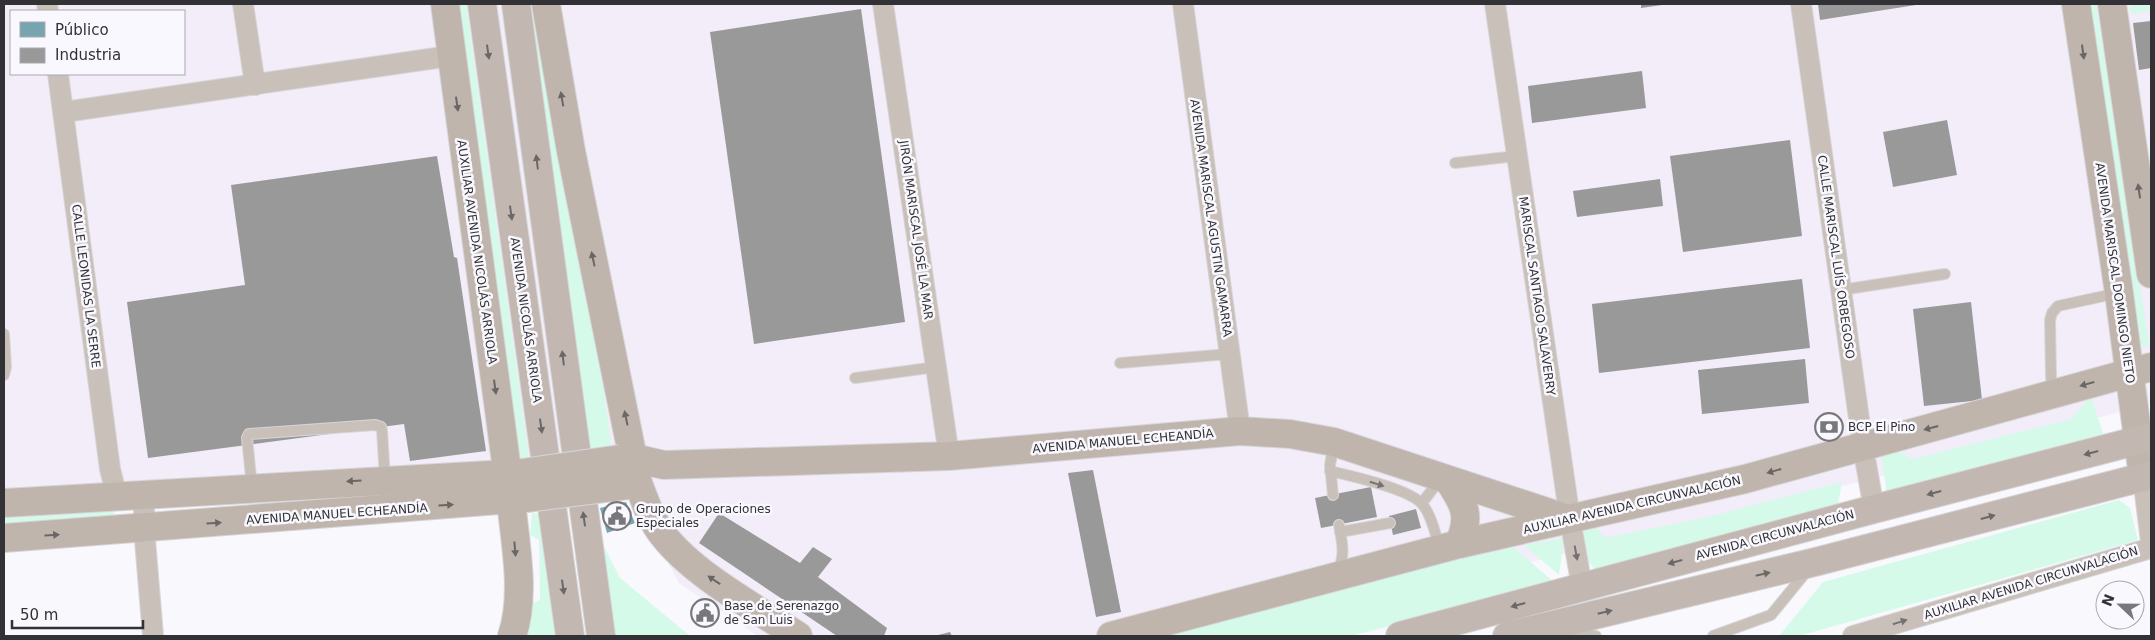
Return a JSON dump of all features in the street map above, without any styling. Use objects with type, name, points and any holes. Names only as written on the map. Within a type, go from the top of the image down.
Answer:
[{"type":"main road","name":"AVENIDA NICOLÁS ARRIOLA","points":[[482,4],[570,636]]},
{"type":"main road","points":[[516,4],[601,636]]},
{"type":"main road","name":"AVENIDA CIRCUNVALACIÓN","points":[[1400,636],[1874,509],[2145,439]]},
{"type":"main road","points":[[1507,636],[1815,562],[2147,476]]},
{"type":"street","points":[[243,4],[255,84]]},
{"type":"street","name":"AUXILIAR AVENIDA NICOLÁS ARRIOLA","points":[[445,4],[450,56],[516,486]]},
{"type":"street","points":[[546,4],[630,471],[647,508],[662,534],[692,565],[798,636]]},
{"type":"street","name":"JIRÓN MARISCAL JOSÉ LA MAR","points":[[883,4],[949,456]]},
{"type":"street","name":"AVENIDA MARISCAL AGUSTIN GAMARRA","points":[[1183,4],[1240,431]]},
{"type":"street","name":"MARISCAL SANTIAGO SALAVERRY","points":[[1495,4],[1570,519],[1582,587]]},
{"type":"street","name":"CALLE MARISCAL LUÍS ORBEGOSO","points":[[1801,4],[1863,447],[1874,509]]},
{"type":"street","name":"AVENIDA MARISCAL DOMINGO NIETO","points":[[2076,4],[2119,293],[2140,370],[2151,542]]},
{"type":"street","points":[[2112,4],[2151,274]]},
{"type":"street","points":[[64,112],[450,56]]},
{"type":"street","name":"CALLE LEONIDAS LA SERRE","points":[[58,75],[110,469],[117,497]]},
{"type":"street","name":"AUXILIAR AVENIDA CIRCUNVALACIÓN","points":[[1111,636],[1449,547],[1745,480],[2140,370]]},
{"type":"street","name":"AVENIDA MANUEL ECHEANDÍA","points":[[4,538],[144,528],[516,486],[664,465],[949,456],[1240,431],[1290,434],[1334,442],[1570,519]]},
{"type":"street","points":[[1445,479],[1464,504],[1466,527],[1449,547]]},
{"type":"street","name":"AVENIDA MANUEL ECHEANDÍA","points":[[4,503],[385,480],[516,486]]},
{"type":"street","points":[[512,636],[517,614],[518,582],[516,486]]},
{"type":"street","points":[[144,496],[144,528],[153,636]]},
{"type":"street","name":"AUXILIAR AVENIDA CIRCUNVALACIÓN","points":[[1853,636],[2151,548]]},
{"type":"lane","points":[[1456,163],[1516,156]]},
{"type":"lane","points":[[1841,290],[1945,274]]},
{"type":"lane","points":[[2054,394],[2051,377],[2050,320],[2052,313],[2058,306],[2119,293]]},
{"type":"lane","points":[[4,334],[6,367],[4,375]]},
{"type":"lane","points":[[1120,363],[1229,354]]},
{"type":"lane","points":[[855,378],[936,367]]},
{"type":"lane","points":[[252,487],[249,434],[375,425],[381,427],[382,430],[385,480]]},
{"type":"lane","points":[[1333,494],[1330,471],[1331,450],[1334,442]]},
{"type":"lane","points":[[1330,471],[1399,491],[1422,503]]},
{"type":"lane","points":[[1422,503],[1445,479]]},
{"type":"lane","points":[[1422,503],[1424,516],[1449,547]]},
{"type":"lane","points":[[1333,578],[1343,560],[1344,552],[1339,528],[1390,523]]},
{"type":"lane","points":[[1713,636],[1771,615],[1815,562]]},
{"type":"lane","points":[[1550,625],[1596,636]]},
{"type":"shaded area","points":[[4,4],[2151,4],[2151,403],[1940,462],[1309,616],[1240,636],[758,636],[679,583],[635,502],[468,469],[4,491]]},
{"type":"green space","points":[[456,4],[466,4],[529,459],[515,453]]},
{"type":"green space","points":[[525,4],[533,4],[602,375],[612,455],[587,459]]},
{"type":"green space","points":[[2081,4],[2096,4],[2149,344],[2136,350]]},
{"type":"green space","points":[[2130,4],[2151,4],[2151,11],[2131,14]]},
{"type":"green space","points":[[2091,396],[2105,439],[1887,495],[1881,453],[1897,451],[1913,459],[2071,419]]},
{"type":"green space","points":[[1842,482],[1838,505],[1596,570],[1588,562],[1583,528],[1596,526],[1605,538],[1708,517]]},
{"type":"green space","points":[[2119,500],[2130,508],[2138,540],[1799,636],[1779,636],[1823,582]]},
{"type":"green space","points":[[114,509],[113,519],[4,532],[4,512]]},
{"type":"green space","points":[[532,513],[540,514],[555,636],[522,636],[527,606],[540,600],[539,540],[530,535]]},
{"type":"green space","points":[[596,531],[620,578],[690,636],[613,636]]},
{"type":"green space","points":[[1564,538],[1559,575],[1524,545]]},
{"type":"green space","points":[[1511,545],[1555,583],[1351,636],[1162,636]]},
{"type":"building: Público","name":"Grupo de Operaciones Especiales","points":[[626,502],[635,523],[607,533],[600,508]]},
{"type":"building: Industria","points":[[1641,4],[1662,4],[1662,5],[1641,8]]},
{"type":"building: Industria","points":[[1818,4],[1916,4],[1916,5],[1820,20]]},
{"type":"building: Industria","points":[[861,9],[905,322],[754,344],[710,32]]},
{"type":"building: Industria","points":[[2151,21],[2151,68],[2139,70],[2133,23]]},
{"type":"building: Industria","points":[[1642,71],[1646,108],[1532,123],[1528,86]]},
{"type":"building: Industria","points":[[1947,120],[1957,175],[1893,187],[1883,132]]},
{"type":"building: Industria","points":[[1790,140],[1802,236],[1683,252],[1670,156]]},
{"type":"building: Industria","points":[[437,156],[454,257],[457,258],[486,451],[410,461],[404,424],[148,458],[127,302],[245,285],[231,185]]},
{"type":"building: Industria","points":[[1660,179],[1663,206],[1577,217],[1573,191]]},
{"type":"building: Industria","points":[[1802,279],[1810,348],[1599,373],[1592,304]]},
{"type":"building: Industria","points":[[1971,302],[1982,400],[1924,406],[1913,309]]},
{"type":"building: Industria","points":[[1805,359],[1809,403],[1702,414],[1698,370]]},
{"type":"building: Industria","points":[[1093,470],[1121,612],[1096,617],[1068,473]]},
{"type":"building: Industria","points":[[1371,487],[1377,517],[1321,528],[1315,498]]},
{"type":"building: Industria","points":[[1416,509],[1421,528],[1393,535],[1389,516]]},
{"type":"building: Industria","points":[[719,513],[800,563],[813,547],[832,559],[818,577],[887,628],[884,636],[837,636],[699,543]]},
{"type":"building: Industria","points":[[950,632],[952,636],[934,636]]},
{"type":"place","name":"BCP El Pino","points":[[1829,427]]},
{"type":"place","name":"Grupo de Operaciones Especiales","points":[[617,516]]},
{"type":"place","name":"Base de Serenazgo de San Luis","points":[[705,613]]}]
